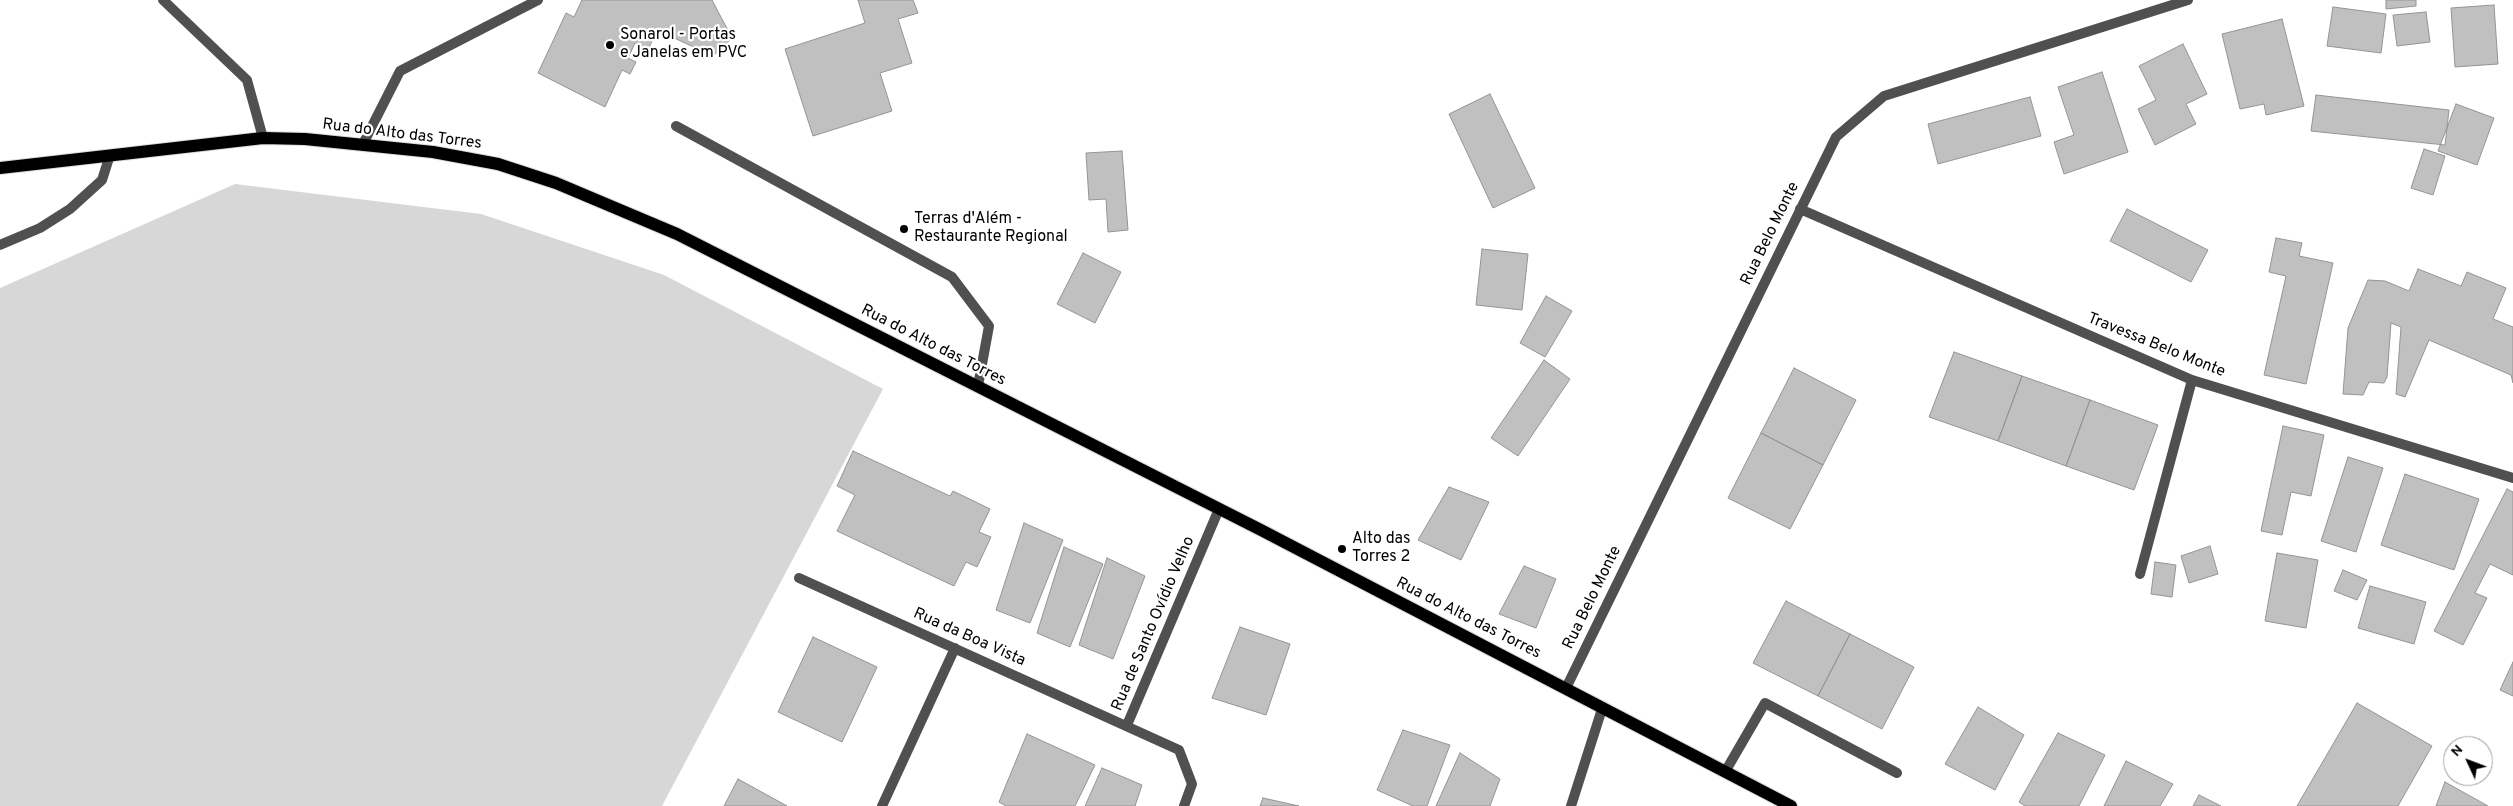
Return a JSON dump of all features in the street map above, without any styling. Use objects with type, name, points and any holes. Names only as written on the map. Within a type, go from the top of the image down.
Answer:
[{"type":"main road","name":"Rua do Alto das Torres","points":[[0,168],[263,138],[363,144],[432,152],[498,164],[556,183],[677,234],[1219,509],[1790,806]]},
{"type":"street","points":[[163,0],[247,80],[263,138]]},
{"type":"street","points":[[363,144],[400,71],[538,0]]},
{"type":"street","name":"Rua Belo Monte","points":[[1566,688],[1836,137],[1884,96],[2188,0]]},
{"type":"street","points":[[676,126],[952,276],[989,326],[978,386]]},
{"type":"street","points":[[0,245],[40,228],[70,209],[102,180],[110,155]]},
{"type":"street","name":"Travessa Belo Monte","points":[[1800,209],[2192,380],[2513,478]]},
{"type":"street","points":[[2140,574],[2192,380]]},
{"type":"street","name":"Rua de Santo Ovídio Velho","points":[[1184,806],[1192,784],[1179,750],[1127,726],[1219,509]]},
{"type":"street","name":"Rua da Boa Vista","points":[[798,578],[1127,726]]},
{"type":"street","points":[[882,806],[955,648]]},
{"type":"street","points":[[1725,772],[1765,703],[1897,773]]},
{"type":"street","points":[[1571,806],[1602,708]]},
{"type":"shaded area","points":[[235,184],[481,214],[664,275],[883,389],[662,806],[0,806],[0,288]]},
{"type":"building","points":[[582,0],[712,0],[732,38],[713,56],[657,30],[648,50],[635,43],[628,58],[636,62],[630,74],[622,70],[605,107],[538,73],[566,13],[574,17]]},
{"type":"building","points":[[858,0],[913,0],[918,13],[898,19],[912,63],[880,73],[892,111],[813,136],[785,49],[865,23]]},
{"type":"building","points":[[2386,0],[2416,0],[2416,6],[2386,9]]},
{"type":"building","points":[[2494,5],[2498,64],[2455,67],[2451,8]]},
{"type":"building","points":[[2333,7],[2386,14],[2381,53],[2327,46]]},
{"type":"building","points":[[2426,12],[2430,42],[2397,46],[2393,15]]},
{"type":"building","points":[[2282,19],[2304,106],[2266,115],[2264,104],[2240,109],[2222,34]]},
{"type":"building","points":[[2183,44],[2207,94],[2186,104],[2196,124],[2155,145],[2138,109],[2156,100],[2139,66]]},
{"type":"building","points":[[2102,72],[2128,152],[2064,174],[2054,142],[2074,135],[2058,87]]},
{"type":"building","points":[[1490,94],[1535,188],[1493,208],[1449,114]]},
{"type":"building","points":[[2316,95],[2449,110],[2445,145],[2311,131]]},
{"type":"building","points":[[2030,97],[2041,136],[1938,164],[1928,124]]},
{"type":"building","points":[[2456,104],[2494,118],[2477,165],[2438,151]]},
{"type":"building","points":[[2424,149],[2445,156],[2433,195],[2411,188]]},
{"type":"building","points":[[1122,151],[1128,230],[1108,232],[1106,199],[1089,200],[1086,153]]},
{"type":"building","points":[[2127,209],[2208,250],[2191,282],[2110,241]]},
{"type":"building","points":[[2276,238],[2302,243],[2299,256],[2333,263],[2306,384],[2264,375],[2286,276],[2269,272]]},
{"type":"building","points":[[1482,249],[1528,254],[1522,310],[1476,305]]},
{"type":"building","points":[[1083,253],[1121,272],[1095,323],[1057,304]]},
{"type":"building","points":[[2418,269],[2461,286],[2467,272],[2506,288],[2493,319],[2513,327],[2513,383],[2511,375],[2429,340],[2405,397],[2396,394],[2401,327],[2391,323],[2387,377],[2384,383],[2369,382],[2363,395],[2343,394],[2348,328],[2368,280],[2385,281],[2409,291]]},
{"type":"building","points":[[1546,296],[1572,311],[1545,357],[1520,343]]},
{"type":"building","points":[[1954,352],[2022,376],[1998,441],[1929,417]]},
{"type":"building","points":[[1544,360],[1570,379],[1518,456],[1491,438]]},
{"type":"building","points":[[1794,368],[1856,400],[1823,465],[1761,433]]},
{"type":"building","points":[[2022,376],[2090,400],[2066,466],[1998,441]]},
{"type":"building","points":[[2090,400],[2158,425],[2134,490],[2066,466]]},
{"type":"building","points":[[2283,426],[2324,435],[2311,496],[2291,492],[2282,535],[2261,531]]},
{"type":"building","points":[[1761,433],[1823,465],[1790,529],[1728,498]]},
{"type":"building","points":[[853,451],[950,496],[953,491],[990,509],[979,532],[991,537],[977,567],[966,562],[954,586],[837,531],[855,495],[837,486]]},
{"type":"building","points":[[2348,457],[2383,468],[2356,552],[2321,541]]},
{"type":"building","points":[[2405,474],[2479,499],[2454,570],[2381,545]]},
{"type":"building","points":[[1449,487],[1489,502],[1461,560],[1418,540]]},
{"type":"building","points":[[2507,489],[2513,492],[2513,575],[2490,564],[2475,593],[2487,598],[2463,645],[2434,631]]},
{"type":"building","points":[[1024,523],[1063,540],[1030,623],[996,610]]},
{"type":"building","points":[[2210,546],[2218,574],[2189,583],[2181,556]]},
{"type":"building","points":[[1064,547],[1103,564],[1070,647],[1037,633]]},
{"type":"building","points":[[2277,553],[2318,560],[2306,628],[2265,621]]},
{"type":"building","points":[[1107,558],[1145,576],[1113,659],[1079,645]]},
{"type":"building","points":[[2155,562],[2176,565],[2172,597],[2151,594]]},
{"type":"building","points":[[1524,566],[1556,579],[1536,628],[1499,614]]},
{"type":"building","points":[[2343,570],[2367,580],[2357,600],[2334,591]]},
{"type":"building","points":[[2370,586],[2426,602],[2414,644],[2358,628]]},
{"type":"building","points":[[1786,601],[1850,634],[1818,696],[1753,663]]},
{"type":"building","points":[[1240,627],[1290,644],[1266,715],[1212,698]]},
{"type":"building","points":[[1850,634],[1914,667],[1882,729],[1818,696]]},
{"type":"building","points":[[813,637],[877,667],[842,742],[778,712]]},
{"type":"building","points":[[2513,662],[2513,696],[2500,690]]},
{"type":"building","points":[[2357,703],[2432,746],[2398,806],[2297,806]]},
{"type":"building","points":[[1978,707],[2024,735],[1995,790],[1945,764]]},
{"type":"building","points":[[1403,730],[1450,745],[1427,806],[1413,806],[1377,790]]},
{"type":"building","points":[[2058,733],[2105,755],[2079,806],[2025,806],[2019,802]]},
{"type":"building","points":[[1027,734],[1095,765],[1075,806],[1006,806],[999,802]]},
{"type":"building","points":[[1460,753],[1500,779],[1490,806],[1436,806]]},
{"type":"building","points":[[2126,761],[2173,784],[2160,806],[2104,806]]},
{"type":"building","points":[[1102,768],[1142,785],[1135,806],[1085,806]]},
{"type":"building","points":[[738,779],[787,806],[724,806]]},
{"type":"building","points":[[2444,786],[2452,786],[2488,806],[2436,806]]},
{"type":"building","points":[[2199,795],[2221,806],[2193,806]]},
{"type":"building","points":[[1263,798],[1299,806],[1260,806]]},
{"type":"place","name":"Sonarol - Portas e Janelas em PVC","points":[[610,45]]},
{"type":"place","name":"Terras d'Além - Restaurante Regional","points":[[904,229]]},
{"type":"place","name":"Alto das Torres 2","points":[[1342,549]]}]
